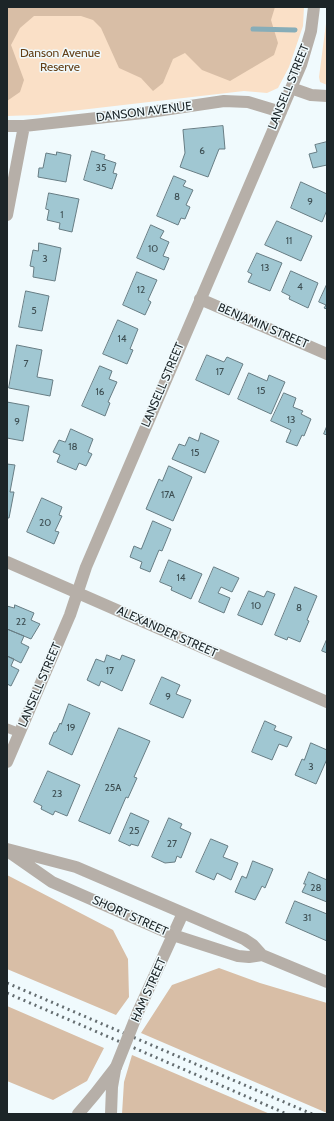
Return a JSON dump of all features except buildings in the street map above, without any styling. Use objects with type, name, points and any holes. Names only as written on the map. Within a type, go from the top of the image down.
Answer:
[{"type":"street","name":"LANSELL STREET","points":[[7,762],[78,593],[86,567],[291,88],[307,46],[314,7]]},
{"type":"street","points":[[291,88],[311,95],[327,96]]},
{"type":"street","name":"DANSON AVENUE","points":[[7,126],[24,126],[143,113],[224,102],[248,102],[280,112]]},
{"type":"street","points":[[7,215],[24,126]]},
{"type":"street","name":"BENJAMIN STREET","points":[[200,299],[327,354]]},
{"type":"street","name":"ALEXANDER STREET","points":[[7,562],[327,702]]},
{"type":"street","name":"SHORT STREET","points":[[7,850],[76,867],[244,939],[262,955],[327,982]]},
{"type":"street","name":"SHORT STREET","points":[[7,850],[52,882],[173,935],[238,956],[249,957],[262,955]]},
{"type":"street","name":"HAM STREET","points":[[111,1114],[112,1087],[116,1067],[138,1012],[183,913]]},
{"type":"street","name":"HAM STREET","points":[[78,1114],[116,1067]]},
{"type":"lane","points":[[7,728],[20,733]]},
{"type":"green space","name":"Danson Avenue Reserve","points":[[7,7],[304,7],[303,26],[289,67],[278,88],[267,93],[244,91],[37,115],[7,116]]},
{"type":"green space","points":[[327,16],[327,85],[320,82],[319,77]]},
{"type":"shaded area","points":[[7,7],[275,7],[271,20],[278,43],[274,55],[230,81],[202,70],[185,53],[173,59],[163,83],[153,91],[141,78],[119,68],[101,28],[93,20],[81,16],[34,16],[20,28],[11,45],[24,80],[20,92],[7,101]]},
{"type":"shaded area","points":[[7,875],[113,930],[128,959],[129,997],[116,1015],[7,969]]},
{"type":"shaded area","points":[[219,968],[260,983],[327,1003],[327,1113],[141,1033],[172,985]]},
{"type":"shaded area","points":[[7,1006],[104,1048],[87,1081],[53,1100],[7,1081]]},
{"type":"shaded area","points":[[132,1055],[270,1114],[122,1114],[124,1082]]},
{"type":"waterway","points":[[253,29],[295,30]]},
{"type":"railway","points":[[7,983],[312,1114]]},
{"type":"railway","points":[[7,993],[287,1114]]}]
